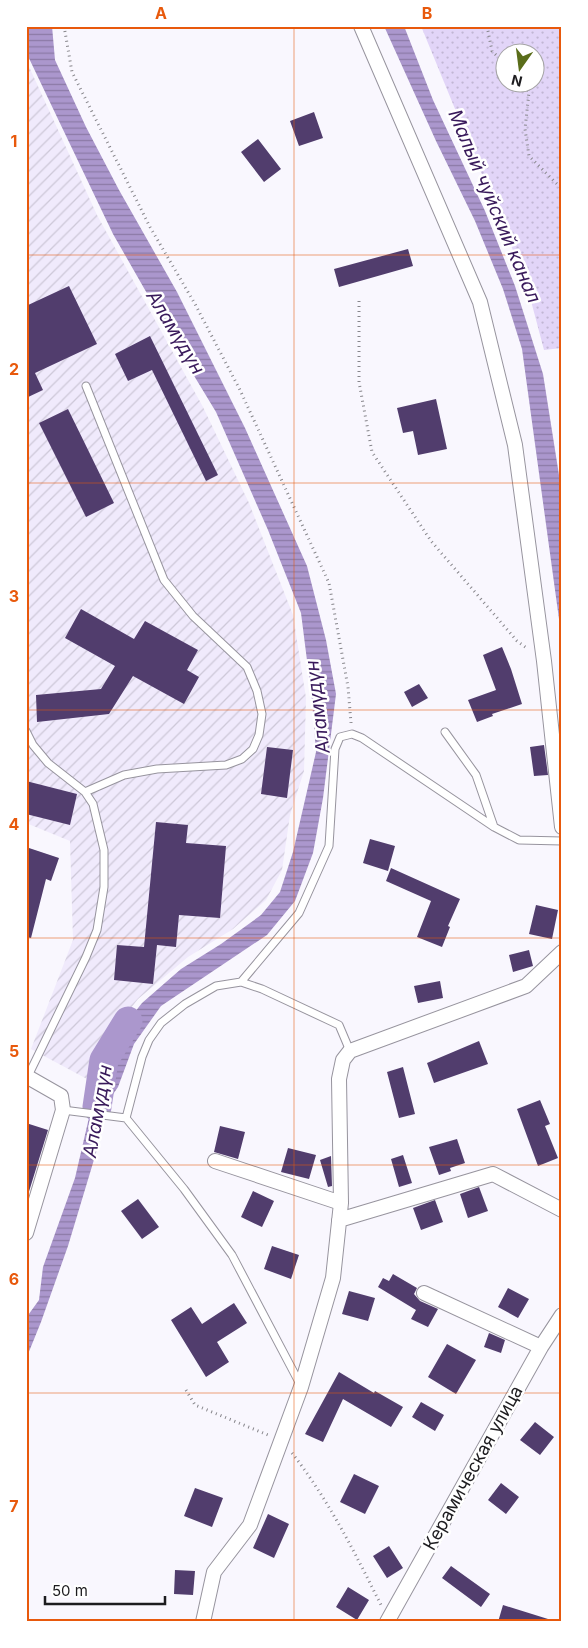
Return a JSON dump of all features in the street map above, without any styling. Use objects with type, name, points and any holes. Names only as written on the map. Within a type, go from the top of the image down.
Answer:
[{"type":"street","points":[[360,26],[480,302],[515,445],[544,661],[562,827]]},
{"type":"street","points":[[203,1622],[214,1572],[250,1525],[301,1387],[333,1278],[341,1203],[339,1079],[343,1060],[350,1051],[526,986],[562,952]]},
{"type":"street","points":[[26,1234],[63,1110],[61,1096],[27,1076]]},
{"type":"street","points":[[215,1161],[341,1203]]},
{"type":"street","points":[[339,1220],[493,1174],[562,1210]]},
{"type":"street","points":[[424,1293],[541,1347]]},
{"type":"street","name":"Керамическая улица","points":[[388,1620],[541,1347],[562,1315]]},
{"type":"lane","points":[[85,792],[124,775],[157,769],[226,765],[242,759],[253,749],[259,735],[262,714],[257,691],[247,666],[193,616],[164,580],[86,386]]},
{"type":"lane","points":[[26,731],[48,764],[85,792],[93,804],[104,850],[104,887],[97,930],[86,957],[27,1076]]},
{"type":"lane","points":[[445,732],[476,775],[494,827]]},
{"type":"lane","points":[[241,982],[299,913],[329,846],[335,749],[340,737],[352,734],[362,738],[494,827],[519,840],[562,841]]},
{"type":"lane","points":[[122,1118],[149,1040],[161,1024],[185,1004],[216,986],[241,982],[262,989],[339,1024],[350,1051]]},
{"type":"lane","points":[[63,1110],[122,1118],[184,1189],[232,1255],[301,1387]]},
{"type":"path","points":[[64,26],[72,72],[150,227],[196,304],[240,390],[329,583],[348,687],[352,734]]},
{"type":"path","points":[[487,26],[492,51],[496,55]]},
{"type":"path","points":[[528,92],[525,129],[529,156],[562,189]]},
{"type":"path","points":[[359,300],[359,382],[372,452],[431,541],[518,641],[544,661]]},
{"type":"path","points":[[186,1390],[195,1405],[282,1440],[308,1474],[352,1548],[388,1620]]},
{"type":"shaded area","points":[[421,26],[562,26],[562,348],[544,350],[526,282]]},
{"type":"shaded area","points":[[26,60],[97,215],[203,407],[249,503],[293,615],[306,698],[304,771],[290,815],[282,870],[266,900],[233,929],[188,957],[138,999],[104,1042],[87,1079],[31,1049],[73,940],[70,841],[26,823]]},
{"type":"water","points":[[26,26],[52,26],[55,60],[86,127],[119,190],[177,292],[245,428],[307,566],[326,640],[336,694],[323,798],[313,853],[295,901],[267,935],[161,1006],[134,1044],[118,1087],[103,1109],[96,1153],[68,1246],[26,1359],[26,1318],[39,1300],[43,1267],[75,1178],[94,1096],[113,1040],[142,1003],[181,969],[221,944],[261,915],[280,892],[293,852],[316,752],[312,700],[301,613],[268,530],[216,412],[113,234],[26,52]]},
{"type":"water","points":[[384,26],[404,26],[433,100],[485,211],[515,286],[543,374],[562,494],[562,641],[522,349],[503,289],[475,221],[436,141]]},
{"type":"building","points":[[314,112],[323,138],[299,146],[290,121]]},
{"type":"building","points":[[258,139],[281,169],[264,182],[241,152]]},
{"type":"building","points":[[408,249],[413,266],[339,287],[334,269]]},
{"type":"building","points":[[69,286],[97,344],[35,373],[43,390],[26,398],[26,306]]},
{"type":"building","points":[[150,336],[218,475],[206,481],[152,370],[128,381],[115,354]]},
{"type":"building","points":[[436,399],[447,449],[418,455],[413,431],[403,433],[397,408]]},
{"type":"building","points":[[68,409],[114,503],[86,517],[39,423]]},
{"type":"building","points":[[81,609],[134,639],[145,621],[198,650],[187,670],[199,677],[184,704],[133,676],[109,714],[37,722],[36,695],[101,689],[115,666],[65,638]]},
{"type":"building","points":[[502,647],[522,704],[492,714],[493,716],[477,722],[468,700],[496,690],[483,655]]},
{"type":"building","points":[[419,684],[428,698],[412,707],[404,692]]},
{"type":"building","points":[[544,745],[548,775],[534,776],[530,747]]},
{"type":"building","points":[[267,747],[293,750],[287,798],[261,794]]},
{"type":"building","points":[[26,781],[77,794],[70,825],[26,814]]},
{"type":"building","points":[[156,822],[188,825],[186,843],[226,846],[220,918],[179,915],[176,947],[157,945],[153,984],[114,980],[117,945],[144,947]]},
{"type":"building","points":[[370,839],[395,846],[388,871],[363,863]]},
{"type":"building","points":[[26,847],[59,858],[51,881],[46,879],[31,938],[26,937]]},
{"type":"building","points":[[391,868],[460,899],[448,926],[450,927],[442,947],[417,937],[431,901],[386,881]]},
{"type":"building","points":[[536,905],[558,910],[552,939],[529,934]]},
{"type":"building","points":[[529,950],[533,966],[513,972],[509,955]]},
{"type":"building","points":[[440,981],[443,998],[418,1003],[414,986]]},
{"type":"building","points":[[479,1041],[488,1064],[434,1083],[427,1063]]},
{"type":"building","points":[[403,1067],[415,1114],[399,1118],[387,1072]]},
{"type":"building","points":[[540,1100],[550,1124],[545,1126],[558,1158],[538,1166],[517,1109]]},
{"type":"building","points":[[26,1123],[48,1130],[27,1198],[26,1198]]},
{"type":"building","points":[[220,1126],[245,1132],[238,1159],[214,1152]]},
{"type":"building","points":[[457,1139],[465,1163],[450,1168],[451,1171],[439,1175],[429,1147]]},
{"type":"building","points":[[288,1148],[316,1155],[309,1179],[281,1172]]},
{"type":"building","points":[[403,1155],[412,1183],[399,1187],[391,1159]]},
{"type":"building","points":[[331,1156],[332,1186],[328,1187],[320,1160]]},
{"type":"building","points":[[479,1187],[488,1211],[468,1218],[460,1194]]},
{"type":"building","points":[[253,1191],[274,1201],[262,1227],[241,1217]]},
{"type":"building","points":[[138,1199],[159,1227],[142,1239],[121,1211]]},
{"type":"building","points":[[435,1200],[443,1222],[421,1230],[413,1208]]},
{"type":"building","points":[[272,1246],[299,1255],[291,1279],[264,1269]]},
{"type":"building","points":[[393,1274],[417,1288],[414,1294],[420,1301],[438,1309],[428,1327],[411,1319],[416,1310],[378,1287],[383,1278],[389,1281]]},
{"type":"building","points":[[508,1288],[529,1299],[518,1318],[498,1307]]},
{"type":"building","points":[[349,1291],[375,1298],[368,1321],[342,1314]]},
{"type":"building","points":[[234,1303],[247,1323],[217,1342],[229,1362],[206,1377],[171,1320],[191,1307],[202,1324]]},
{"type":"building","points":[[489,1333],[505,1340],[501,1353],[484,1347]]},
{"type":"building","points":[[447,1344],[476,1360],[456,1394],[428,1377]]},
{"type":"building","points":[[339,1372],[374,1393],[375,1391],[403,1407],[391,1427],[343,1399],[323,1442],[305,1434]]},
{"type":"building","points":[[421,1402],[444,1415],[435,1431],[412,1417]]},
{"type":"building","points":[[535,1422],[554,1437],[540,1455],[520,1440]]},
{"type":"building","points":[[354,1474],[379,1486],[365,1514],[340,1502]]},
{"type":"building","points":[[501,1483],[519,1497],[506,1514],[488,1500]]},
{"type":"building","points":[[195,1488],[223,1498],[212,1527],[184,1516]]},
{"type":"building","points":[[268,1514],[289,1524],[274,1558],[253,1548]]},
{"type":"building","points":[[389,1546],[403,1568],[387,1578],[373,1556]]},
{"type":"building","points":[[451,1566],[490,1594],[481,1607],[442,1578]]},
{"type":"building","points":[[175,1570],[195,1571],[193,1595],[174,1594]]},
{"type":"building","points":[[348,1587],[369,1600],[357,1620],[336,1607]]},
{"type":"building","points":[[503,1605],[548,1619],[548,1622],[498,1622]]},
{"type":"waterway","name":"Аламүдүн","points":[[97,1107],[104,1060],[128,1021]]},
{"type":"water label","name":"Малый чуйский канал","points":[[495,206]]}]
